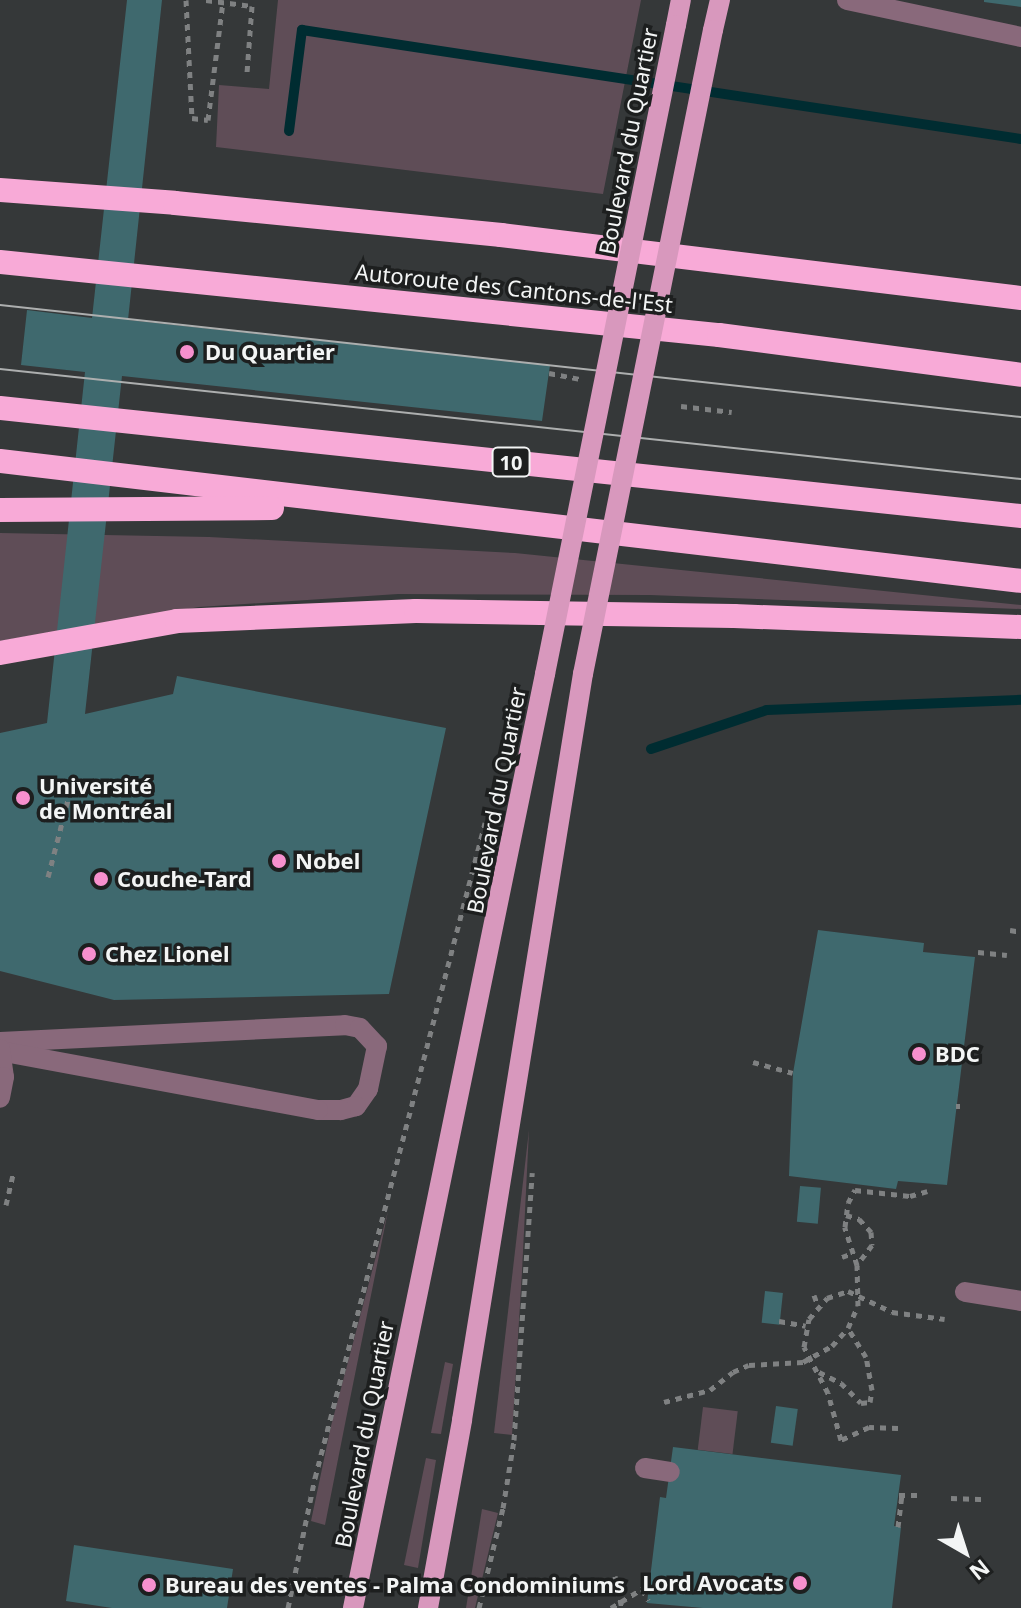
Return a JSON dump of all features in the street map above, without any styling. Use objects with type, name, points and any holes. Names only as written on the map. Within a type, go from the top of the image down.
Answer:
[{"type":"highway","points":[[0,190],[175,203],[501,235],[1021,298]]},
{"type":"highway","name":"Autoroute des Cantons-de-l'Est","points":[[0,262],[719,335],[1021,375]]},
{"type":"highway","name":"10","points":[[0,408],[1021,516]]},
{"type":"highway","points":[[0,461],[1021,581]]},
{"type":"highway","points":[[0,510],[371,507]]},
{"type":"highway","points":[[0,653],[177,621],[416,611],[748,616],[1021,627]]},
{"type":"main road","name":"Boulevard du Quartier","points":[[353,1608],[681,0]]},
{"type":"main road","points":[[428,1608],[462,1420],[583,674],[720,0]]},
{"type":"street","points":[[847,0],[1021,37]]},
{"type":"street","points":[[0,1042],[345,1025],[360,1028],[377,1046],[368,1089],[356,1106],[341,1110],[318,1110],[0,1050],[4,1077],[0,1098]]},
{"type":"street","points":[[965,1292],[1021,1301]]},
{"type":"street","points":[[645,1468],[670,1472]]},
{"type":"path","points":[[186,0],[192,118],[208,120],[223,2]]},
{"type":"path","points":[[206,0],[252,6],[247,72]]},
{"type":"path","points":[[549,373],[583,379]]},
{"type":"path","points":[[681,406],[732,412]]},
{"type":"path","points":[[48,877],[69,796]]},
{"type":"path","name":"Boulevard du Quartier","points":[[288,1608],[315,1478],[486,820]]},
{"type":"path","points":[[1010,930],[1021,932]]},
{"type":"path","points":[[978,952],[1007,955]]},
{"type":"path","points":[[753,1062],[793,1073]]},
{"type":"path","points":[[479,1608],[503,1508],[514,1440],[532,1170]]},
{"type":"path","points":[[6,1205],[13,1175]]},
{"type":"path","points":[[664,1402],[710,1390],[733,1372],[749,1365],[811,1360],[848,1328],[859,1294],[857,1265],[847,1237],[846,1215],[855,1190],[910,1196],[927,1191]]},
{"type":"path","points":[[846,1215],[859,1219],[871,1232],[872,1245],[857,1265]]},
{"type":"path","points":[[842,1257],[853,1253]]},
{"type":"path","points":[[898,1428],[869,1427],[841,1440],[835,1411],[804,1347],[806,1326],[818,1306],[844,1292],[859,1294],[892,1312],[945,1319]]},
{"type":"path","points":[[814,1295],[818,1306]]},
{"type":"path","points":[[779,1321],[806,1326]]},
{"type":"path","points":[[818,1372],[841,1383],[861,1403],[870,1402],[873,1395],[866,1357],[848,1328]]},
{"type":"path","points":[[898,1527],[901,1495],[918,1495]]},
{"type":"path","points":[[951,1498],[986,1499]]},
{"type":"path","points":[[615,1576],[621,1605]]},
{"type":"path","points":[[611,1608],[621,1605],[650,1584]]},
{"type":"path","points":[[642,1589],[648,1600]]},
{"type":"shaded area","points":[[278,0],[641,0],[603,194],[216,147],[219,85],[269,89]]},
{"type":"shaded area","points":[[0,533],[209,537],[515,553],[1021,605],[1021,609],[650,595],[398,594],[199,607],[0,641]]},
{"type":"shaded area","points":[[529,1130],[522,1272],[512,1435],[494,1433]]},
{"type":"shaded area","points":[[388,1211],[325,1525],[311,1521],[331,1426]]},
{"type":"shaded area","points":[[445,1362],[453,1364],[441,1434],[431,1433]]},
{"type":"shaded area","points":[[703,1407],[738,1411],[732,1454],[698,1450]]},
{"type":"shaded area","points":[[426,1458],[436,1460],[418,1568],[404,1565]]},
{"type":"shaded area","points":[[482,1509],[498,1513],[475,1608],[466,1608]]},
{"type":"building","points":[[127,0],[162,0],[128,320],[550,365],[542,421],[122,376],[85,714],[173,694],[177,676],[446,728],[389,994],[114,1000],[0,971],[0,733],[47,723],[85,372],[21,365],[27,310],[92,318]]},
{"type":"building","points":[[1021,0],[1021,7],[984,2]]},
{"type":"building","points":[[818,930],[924,943],[923,952],[975,957],[947,1185],[898,1181],[896,1189],[789,1176],[793,1073]]},
{"type":"building","points":[[800,1186],[821,1188],[818,1224],[797,1222]]},
{"type":"building","points":[[765,1291],[783,1293],[780,1325],[762,1323]]},
{"type":"building","points":[[776,1406],[798,1409],[793,1446],[771,1443]]},
{"type":"building","points":[[673,1447],[901,1475],[894,1526],[901,1527],[892,1608],[703,1608],[647,1603],[660,1497],[666,1498]]},
{"type":"building","name":"Bureau des ventes - Palma Condominiums","points":[[74,1545],[233,1569],[227,1608],[112,1608],[66,1601]]},
{"type":"waterway","points":[[289,131],[302,30],[1021,139]]},
{"type":"waterway","points":[[651,749],[767,710],[1021,700]]},
{"type":"tram line","points":[[0,305],[1021,417]]},
{"type":"tram line","points":[[0,369],[1021,479]]},
{"type":"place","name":"Du Quartier","points":[[187,352]]},
{"type":"place","name":"Université de Montréal","points":[[23,798]]},
{"type":"place","name":"Nobel","points":[[279,861]]},
{"type":"place","name":"Couche-Tard","points":[[101,879]]},
{"type":"place","name":"Chez Lionel","points":[[89,954]]},
{"type":"place","name":"BDC","points":[[919,1054]]},
{"type":"place","name":"Lord Avocats","points":[[800,1583]]},
{"type":"place","name":"Bureau des ventes - Palma Condominiums","points":[[149,1585]]}]
